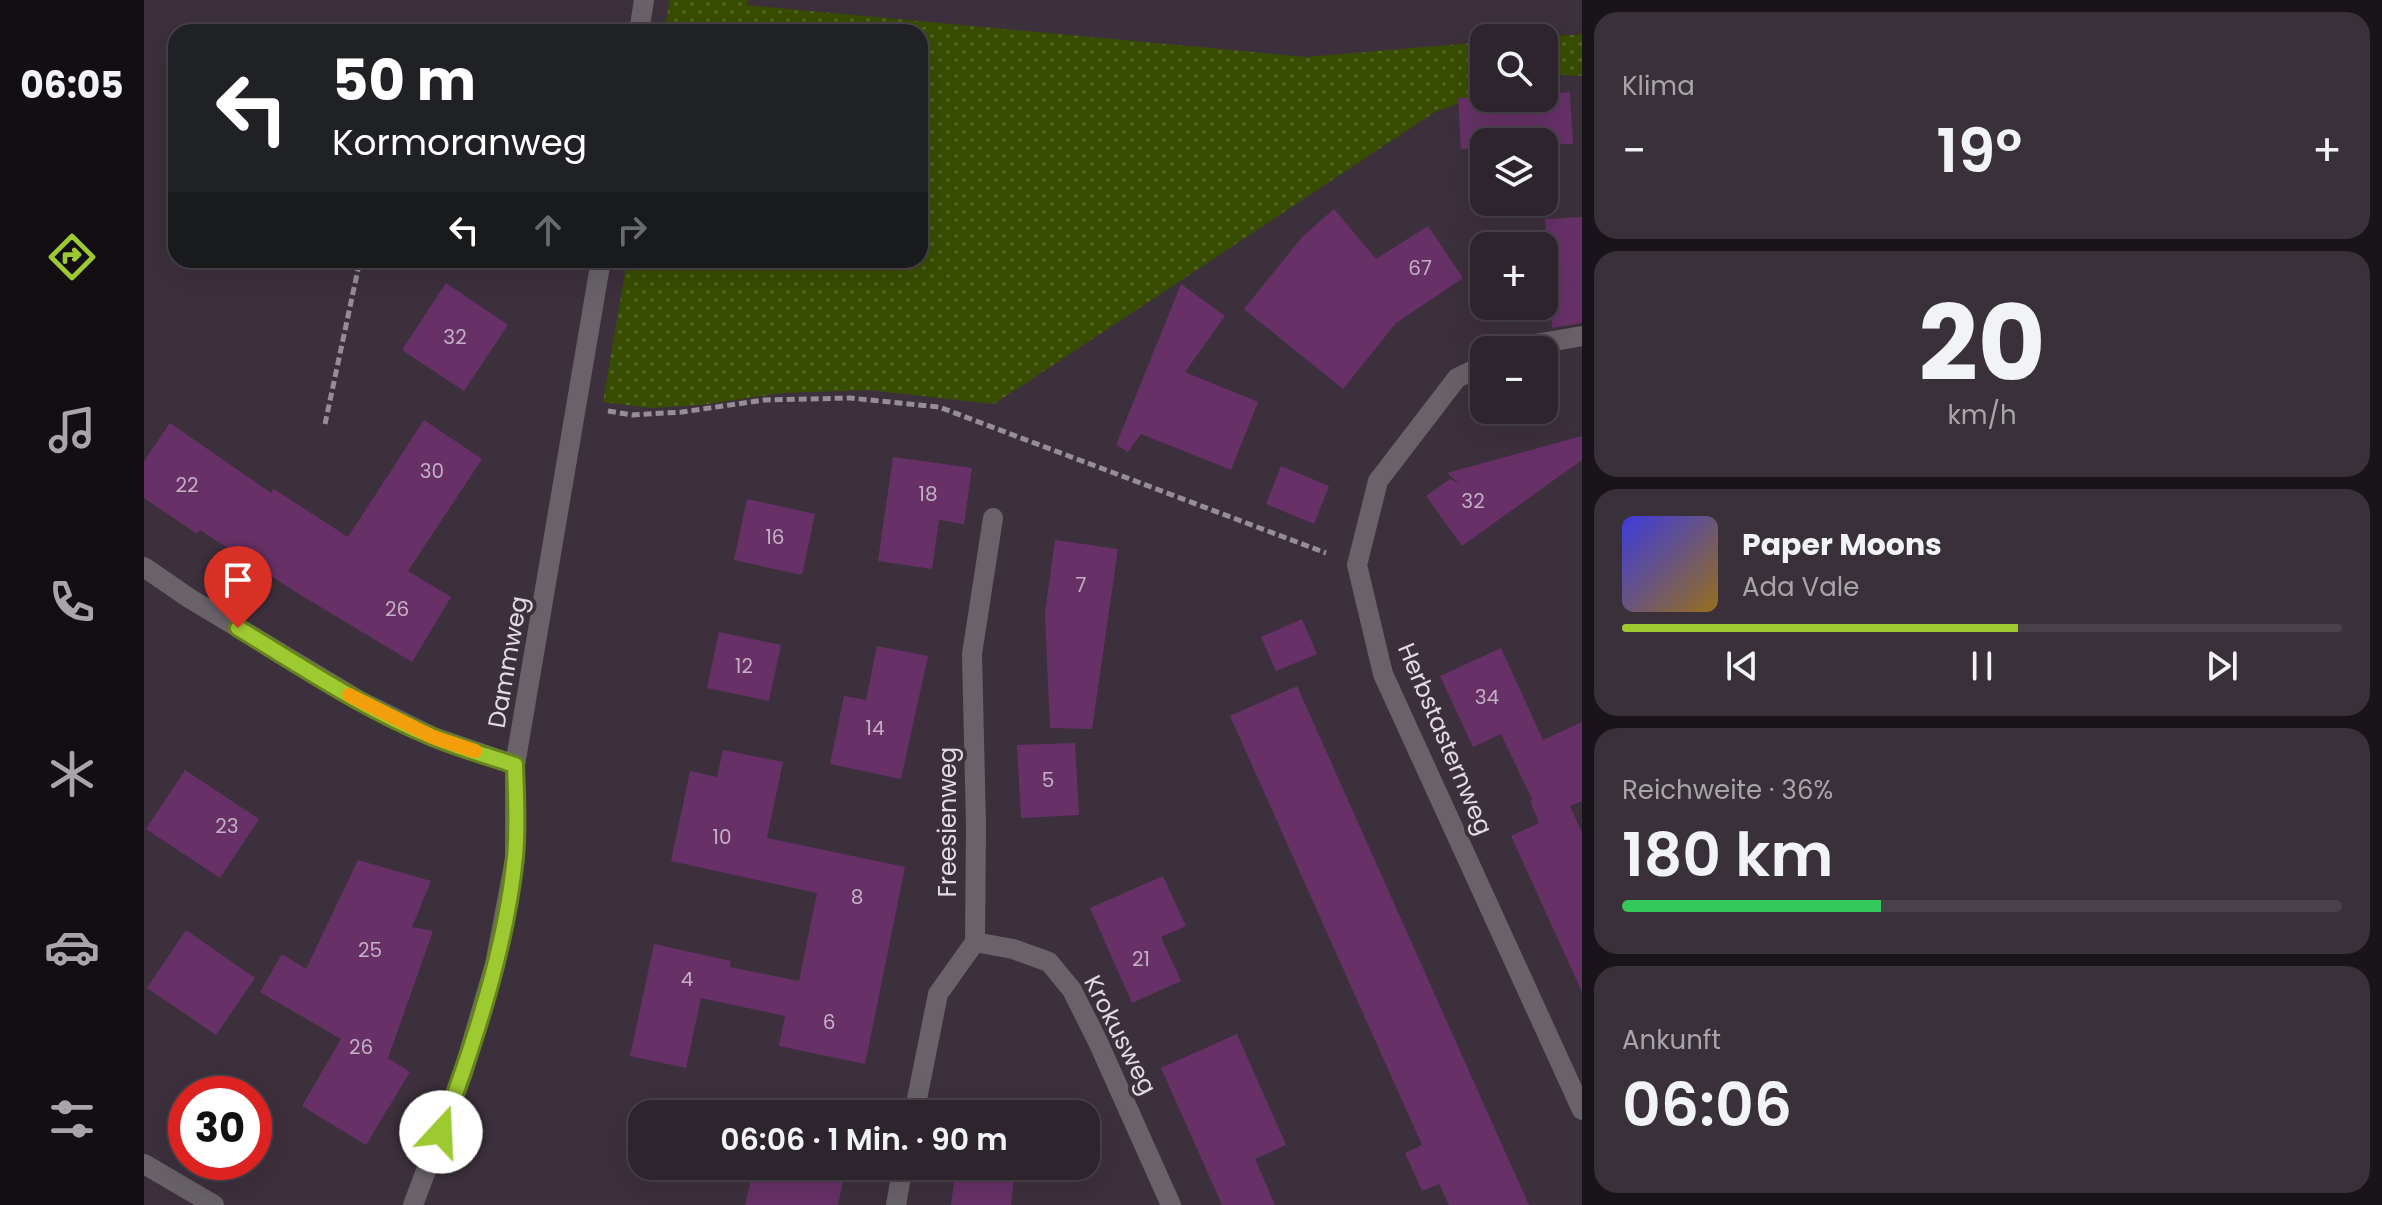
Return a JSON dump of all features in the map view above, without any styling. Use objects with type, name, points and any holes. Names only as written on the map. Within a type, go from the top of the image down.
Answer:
[{"type":"street","points":[[640,24],[644,0]]},
{"type":"street","name":"Dammweg","points":[[413,1205],[463,1073],[495,964],[515,859],[515,765],[600,268]]},
{"type":"street","points":[[1558,340],[1582,336]]},
{"type":"street","name":"Herbstasternweg","points":[[1470,372],[1457,378],[1378,481],[1357,565],[1383,674],[1582,1110]]},
{"type":"street","name":"Freesienweg","points":[[975,942],[972,654],[993,518]]},
{"type":"street","points":[[144,567],[189,598],[360,701],[433,737],[515,765]]},
{"type":"street","points":[[917,1100],[938,994],[975,942]]},
{"type":"street","name":"Krokusweg","points":[[975,942],[1013,949],[1049,962],[1072,990],[1171,1205]]},
{"type":"street","points":[[144,1164],[214,1205]]},
{"type":"street","points":[[896,1205],[900,1180]]},
{"type":"path","points":[[325,424],[358,268]]},
{"type":"path","points":[[578,406],[632,415],[682,412],[764,400],[850,398],[939,407],[1357,565]]},
{"type":"green space","points":[[670,0],[747,0],[747,5],[1306,57],[1470,43],[1470,99],[1435,112],[994,404],[868,390],[782,393],[700,405],[651,408],[603,402],[626,268],[928,268],[928,24],[666,24]]},
{"type":"green space","points":[[1582,34],[1582,76],[1558,75],[1558,36]]},
{"type":"building","points":[[1570,92],[1573,144],[1558,144],[1558,128],[1470,128],[1470,149],[1461,149],[1458,98],[1470,98],[1470,112],[1558,112],[1558,93]]},
{"type":"building","points":[[1334,209],[1376,259],[1428,226],[1463,278],[1396,323],[1343,389],[1244,309],[1303,236]]},
{"type":"building","points":[[1582,217],[1582,323],[1552,328],[1551,320],[1558,320],[1558,232],[1546,232],[1545,219]]},
{"type":"building","points":[[446,283],[508,325],[464,391],[402,350]]},
{"type":"building","points":[[1181,284],[1225,316],[1185,372],[1258,402],[1231,470],[1141,434],[1128,452],[1116,445]]},
{"type":"building","points":[[424,420],[482,459],[408,571],[451,597],[412,662],[200,530],[197,534],[144,498],[144,461],[170,423],[271,493],[274,489],[348,537]]},
{"type":"building","points":[[1582,436],[1582,460],[1462,546],[1426,496],[1450,479],[1460,484],[1447,473]]},
{"type":"building","points":[[893,457],[972,468],[964,524],[939,520],[932,569],[878,561]]},
{"type":"building","points":[[1281,466],[1329,486],[1314,524],[1266,504]]},
{"type":"building","points":[[747,499],[815,514],[802,575],[734,560]]},
{"type":"building","points":[[1055,540],[1118,549],[1092,729],[1050,728],[1045,613]]},
{"type":"building","points":[[1302,619],[1317,654],[1276,671],[1261,637]]},
{"type":"building","points":[[719,632],[781,645],[769,701],[707,688]]},
{"type":"building","points":[[877,646],[928,656],[901,779],[830,764],[844,696],[866,700]]},
{"type":"building","points":[[1501,648],[1543,740],[1582,722],[1582,801],[1570,806],[1582,833],[1582,992],[1511,836],[1539,823],[1530,801],[1532,799],[1501,734],[1473,747],[1440,676]]},
{"type":"building","points":[[1297,686],[1529,1205],[1449,1205],[1439,1184],[1422,1191],[1405,1153],[1422,1145],[1230,716]]},
{"type":"building","points":[[1075,743],[1079,815],[1021,818],[1017,745]]},
{"type":"building","points":[[723,750],[783,762],[767,838],[905,867],[865,1064],[779,1046],[785,1016],[701,998],[686,1068],[630,1056],[654,944],[731,961],[730,967],[799,981],[817,893],[671,861],[690,771],[717,777]]},
{"type":"building","points":[[185,770],[259,819],[220,878],[146,829]]},
{"type":"building","points":[[358,860],[431,881],[412,927],[433,931],[388,1058],[410,1072],[366,1145],[302,1106],[341,1039],[260,992],[282,954],[306,969]]},
{"type":"building","points":[[1163,876],[1186,926],[1161,937],[1181,981],[1132,1003],[1090,908]]},
{"type":"building","points":[[186,930],[255,978],[216,1035],[147,988]]},
{"type":"building","points":[[1237,1034],[1286,1145],[1255,1159],[1275,1205],[1222,1205],[1161,1068]]},
{"type":"building","points":[[751,1180],[843,1180],[838,1205],[745,1205]]},
{"type":"building","points":[[954,1180],[1014,1180],[1011,1205],[951,1205]]},
{"type":"slow traffic","points":[[349,695],[433,737],[475,751]]},
{"type":"route","points":[[238,628],[360,701],[408,725],[433,737],[515,765],[515,859],[495,964],[463,1073],[441,1132]]}]
